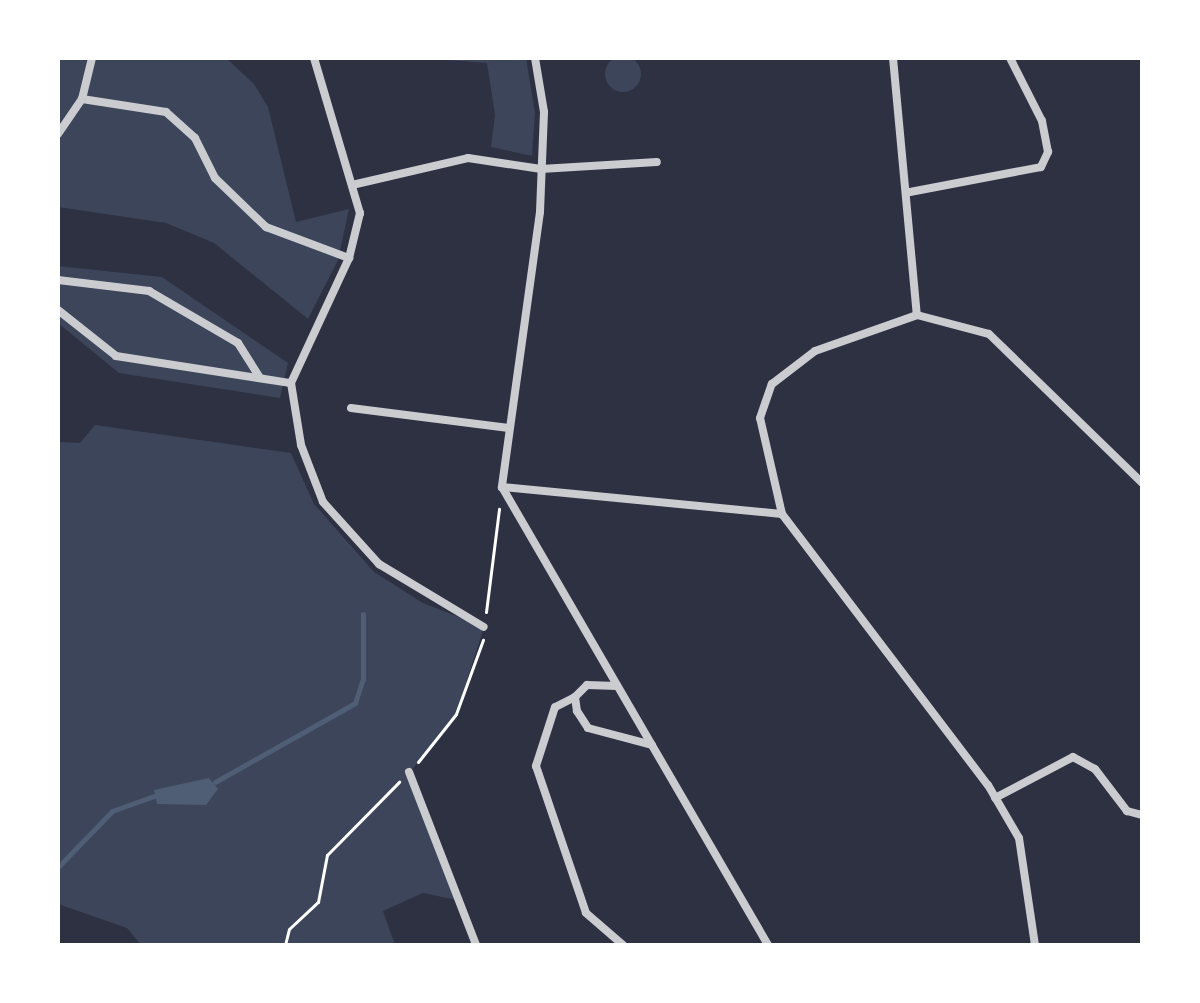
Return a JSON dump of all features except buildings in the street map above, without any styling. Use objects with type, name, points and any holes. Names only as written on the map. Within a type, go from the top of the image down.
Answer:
[{"type":"street","points":[[58,134],[82,99],[92,58]]},
{"type":"street","points":[[314,58],[360,213],[349,258],[291,383],[301,445],[323,502],[379,564],[484,627]]},
{"type":"street","points":[[535,58],[544,112],[541,169],[502,487],[768,945]]},
{"type":"street","points":[[893,58],[910,192],[917,315]]},
{"type":"street","points":[[910,192],[1041,167],[1048,152],[1042,121],[1010,58]]},
{"type":"street","points":[[82,99],[166,112],[195,138],[215,178],[266,227],[349,258]]},
{"type":"street","points":[[352,185],[468,158],[541,169],[657,162]]},
{"type":"street","points":[[58,280],[149,291],[238,343],[260,378]]},
{"type":"street","points":[[58,310],[116,356],[291,383]]},
{"type":"street","points":[[1035,945],[1019,838],[995,798],[782,514],[760,418],[772,384],[815,351],[917,315],[989,334],[1142,483]]},
{"type":"street","points":[[351,408],[509,428]]},
{"type":"street","points":[[502,487],[782,514]]},
{"type":"street","points":[[618,686],[587,685],[575,697],[555,707],[536,766],[586,913],[623,945]]},
{"type":"street","points":[[575,697],[588,728],[652,745]]},
{"type":"street","points":[[995,798],[1073,757],[1095,769],[1127,811],[1142,815]]},
{"type":"street","points":[[409,772],[476,945]]},
{"type":"path","points":[[285,945],[289,929],[318,902],[327,855],[409,772],[456,714],[484,627],[502,487]]},
{"type":"shaded area","points":[[623,56],[635,62],[641,74],[635,86],[623,92],[611,86],[605,74],[611,62]]},
{"type":"shaded area","points":[[58,58],[226,58],[254,84],[268,107],[296,222],[349,209],[338,260],[308,319],[214,243],[166,223],[58,207]]},
{"type":"shaded area","points":[[422,58],[526,58],[535,113],[532,156],[491,147],[495,115],[487,63]]},
{"type":"shaded area","points":[[58,266],[162,277],[288,363],[280,398],[119,373],[58,323]]},
{"type":"shaded area","points":[[95,425],[291,453],[314,504],[374,572],[423,603],[484,627],[456,714],[410,772],[457,900],[423,893],[383,911],[395,945],[141,945],[127,928],[58,904],[58,442],[80,443]]},
{"type":"shaded area","points":[[209,778],[218,789],[206,805],[157,804],[154,790]]},
{"type":"waterway","points":[[215,782],[355,703],[363,679],[363,614]]},
{"type":"waterway","points":[[58,867],[112,811],[154,796]]}]
